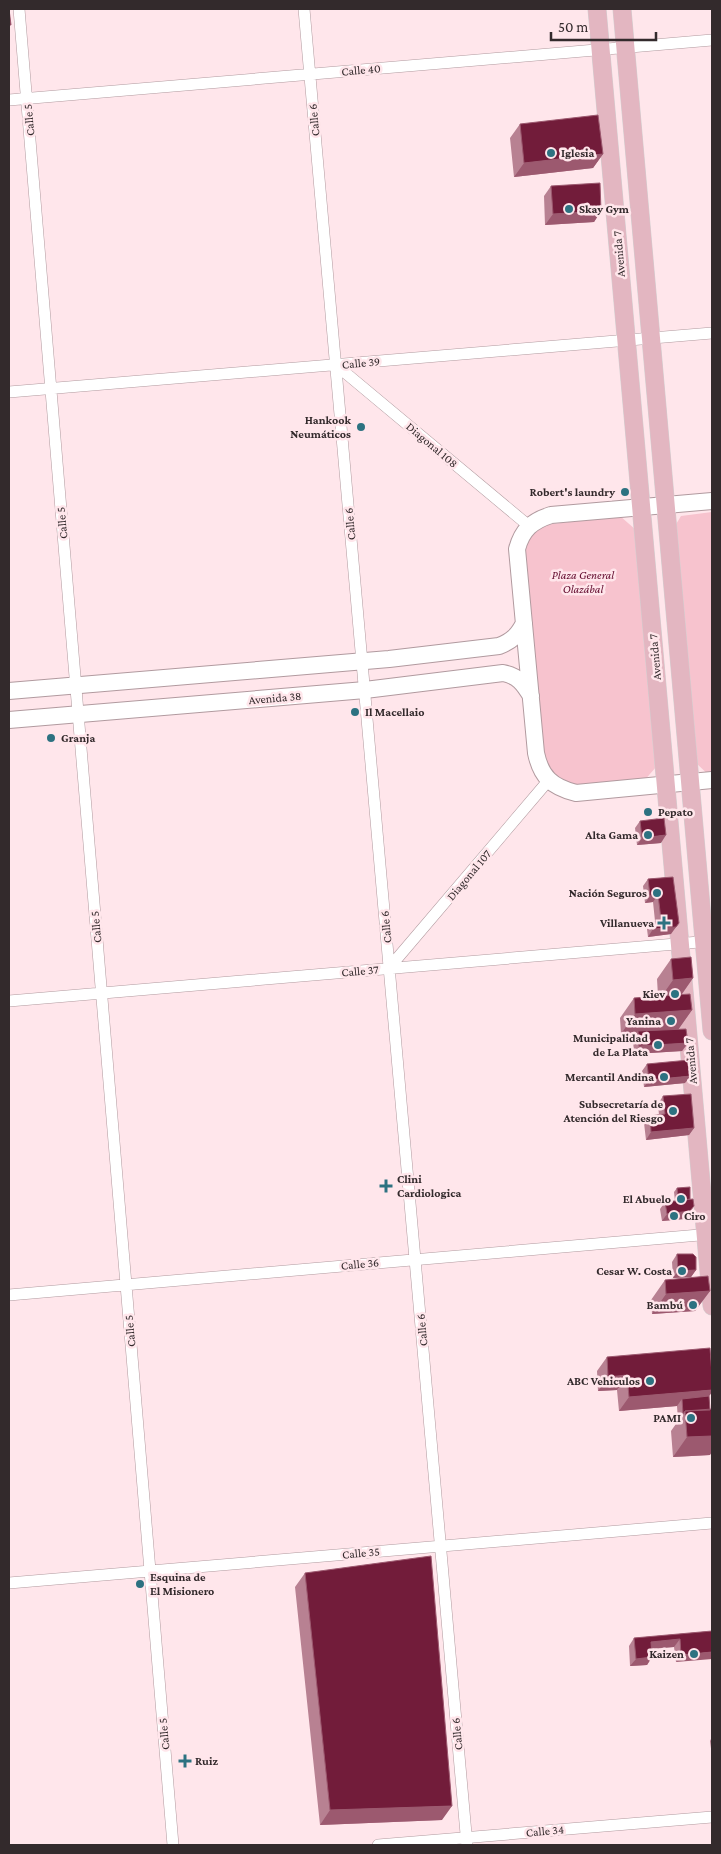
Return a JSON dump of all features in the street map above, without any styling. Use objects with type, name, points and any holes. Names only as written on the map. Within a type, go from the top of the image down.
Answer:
[{"type":"main road","name":"Avenida 7","points":[[597,9],[680,944],[709,1234],[712,1306]]},
{"type":"main road","name":"Avenida 7","points":[[622,9],[690,782],[708,941],[712,1032]]},
{"type":"main road","points":[[712,501],[551,515],[529,526],[520,537],[517,549],[536,753],[539,768],[548,781],[560,789],[576,793],[712,780]]},
{"type":"main road","points":[[9,690],[362,661],[499,646],[519,634],[524,623]]},
{"type":"main road","name":"Avenida 38","points":[[9,720],[365,690],[503,673],[514,676],[524,683],[531,696]]},
{"type":"street","name":"Calle 5","points":[[19,9],[173,1845]]},
{"type":"street","name":"Calle 6","points":[[304,9],[467,1841]]},
{"type":"street","name":"Calle 40","points":[[9,100],[712,40]]},
{"type":"street","name":"Calle 39","points":[[9,392],[712,333]]},
{"type":"street","name":"Diagonal 108","points":[[336,365],[529,526]]},
{"type":"street","name":"Diagonal 107","points":[[390,968],[548,781]]},
{"type":"street","name":"Calle 37","points":[[9,1001],[708,941]]},
{"type":"street","name":"Calle 36","points":[[9,1294],[709,1234]]},
{"type":"street","name":"Calle 35","points":[[9,1583],[712,1523]]},
{"type":"street","name":"Calle 34","points":[[378,1845],[467,1841],[712,1817]]},
{"type":"green space","points":[[712,512],[711,777],[696,763],[675,526],[681,516]]},
{"type":"green space","name":"Plaza General Olazábal","points":[[620,516],[636,530],[656,767],[643,782],[571,789],[542,765],[522,552],[529,534],[544,525]]},
{"type":"building","points":[[9,9],[11,25],[9,25]]},
{"type":"building","points":[[598,115],[603,154],[524,163],[520,124]]},
{"type":"building","points":[[600,183],[601,211],[553,214],[551,186]]},
{"type":"building","points":[[664,818],[666,835],[642,838],[640,821]]},
{"type":"building","points":[[673,877],[679,923],[676,927],[653,929],[652,922],[661,921],[660,911],[658,895],[650,896],[648,879]]},
{"type":"building","points":[[691,957],[693,978],[673,980],[671,959]]},
{"type":"building","points":[[690,994],[692,1010],[635,1014],[634,998]]},
{"type":"building","points":[[686,1029],[688,1043],[639,1046],[638,1031]]},
{"type":"building","points":[[689,1060],[691,1076],[649,1080],[647,1064]]},
{"type":"building","points":[[691,1094],[694,1128],[651,1132],[650,1116],[665,1114],[663,1096]]},
{"type":"building","points":[[690,1187],[690,1199],[678,1201],[677,1188]]},
{"type":"building","points":[[693,1199],[694,1206],[690,1211],[667,1214],[665,1202]]},
{"type":"building","points":[[677,1254],[693,1254],[696,1257],[696,1270],[678,1271]]},
{"type":"building","points":[[708,1276],[710,1291],[666,1294],[665,1280]]},
{"type":"building","points":[[710,1348],[712,1390],[629,1397],[627,1375],[608,1377],[607,1357]]},
{"type":"building","points":[[709,1396],[710,1410],[685,1411],[683,1414],[682,1399]]},
{"type":"building","points":[[712,1409],[712,1436],[687,1437],[685,1411]]},
{"type":"building","points":[[431,1556],[452,1806],[330,1810],[305,1573]]},
{"type":"building","points":[[712,1631],[712,1652],[681,1655],[680,1639],[651,1642],[652,1657],[636,1659],[634,1638]]},
{"type":"place","name":"Iglesia","points":[[551,153]]},
{"type":"place","name":"Skay Gym","points":[[569,209]]},
{"type":"place","name":"Hankook Neumáticos","points":[[361,427]]},
{"type":"place","name":"Robert's laundry","points":[[625,492]]},
{"type":"place","name":"Il Macellaio","points":[[355,712]]},
{"type":"place","name":"Granja","points":[[51,738]]},
{"type":"place","name":"Pepato","points":[[648,812]]},
{"type":"place","name":"Alta Gama","points":[[648,835]]},
{"type":"place","name":"Nación Seguros","points":[[657,893]]},
{"type":"place","name":"Villanueva","points":[[664,923]]},
{"type":"place","name":"Kiev","points":[[675,994]]},
{"type":"place","name":"Yanina","points":[[671,1021]]},
{"type":"place","name":"Municipalidad de La Plata","points":[[658,1045]]},
{"type":"place","name":"Mercantil Andina","points":[[664,1077]]},
{"type":"place","name":"Subsecretaría de Atención del Riesgo","points":[[673,1111]]},
{"type":"place","name":"Clini Cardiologica","points":[[386,1186]]},
{"type":"place","name":"El Abuelo","points":[[681,1199]]},
{"type":"place","name":"Ciro","points":[[674,1216]]},
{"type":"place","name":"Cesar W. Costa","points":[[682,1271]]},
{"type":"place","name":"Bambú","points":[[693,1305]]},
{"type":"place","name":"ABC Vehiculos","points":[[650,1381]]},
{"type":"place","name":"PAMI","points":[[691,1418]]},
{"type":"place","name":"Esquina de El Misionero","points":[[140,1584]]},
{"type":"place","name":"Kaizen","points":[[694,1654]]},
{"type":"place","name":"Ruiz","points":[[185,1761]]}]
